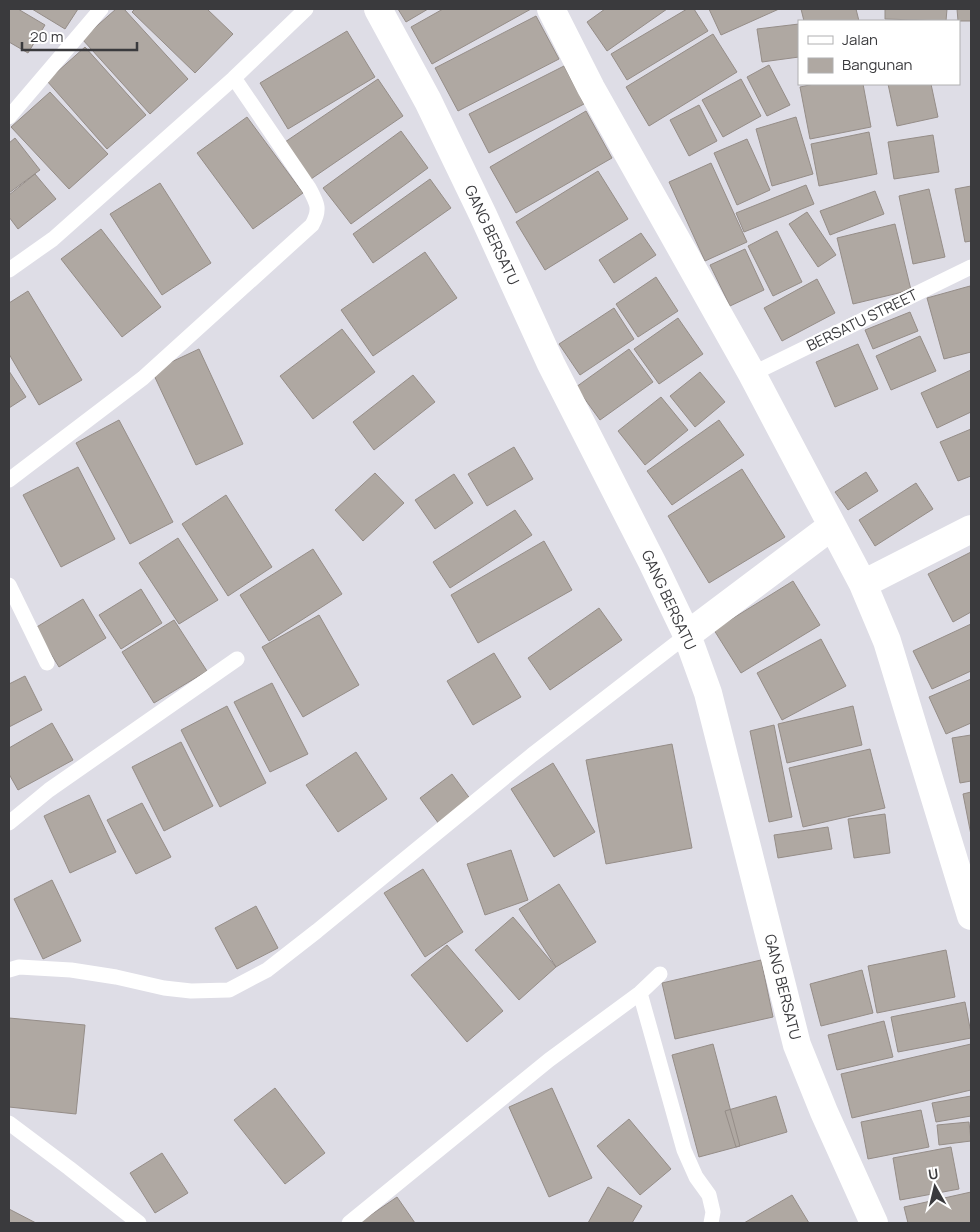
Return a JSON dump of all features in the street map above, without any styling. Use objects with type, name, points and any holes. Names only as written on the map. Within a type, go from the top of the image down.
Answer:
[{"type":"street","name":"GANG BERSATU","points":[[378,9],[428,101],[483,215],[551,364],[687,635],[708,693],[797,1045],[824,1112],[874,1223]]},
{"type":"street","points":[[551,9],[591,88],[752,374],[862,584],[887,641],[971,916]]},
{"type":"street","points":[[687,635],[832,526]]},
{"type":"street","points":[[862,584],[971,529]]},
{"type":"lane","points":[[9,118],[102,9]]},
{"type":"lane","points":[[9,270],[53,238],[234,78],[306,9]]},
{"type":"lane","points":[[9,480],[143,378],[312,225],[317,216],[316,201],[234,78]]},
{"type":"lane","name":"BERSATU STREET","points":[[752,374],[971,266]]},
{"type":"lane","points":[[9,585],[47,664]]},
{"type":"lane","points":[[9,970],[19,967],[71,970],[191,992],[229,990],[267,970],[532,755],[687,635]]},
{"type":"lane","points":[[9,823],[49,790],[237,659]]},
{"type":"lane","points":[[348,1223],[549,1060],[640,993],[660,974]]},
{"type":"lane","points":[[640,993],[684,1150],[696,1177],[709,1195],[713,1212],[711,1223]]},
{"type":"lane","points":[[9,1123],[139,1223]]},
{"type":"building","points":[[9,9],[18,9],[45,25],[28,53],[9,42]]},
{"type":"building","points":[[32,9],[78,9],[65,29]]},
{"type":"building","points":[[116,9],[124,9],[188,79],[150,114],[82,39]]},
{"type":"building","points":[[135,9],[207,9],[233,34],[195,73],[132,12]]},
{"type":"building","points":[[398,9],[428,9],[406,22]]},
{"type":"building","points":[[443,9],[531,9],[432,64],[411,27]]},
{"type":"building","points":[[605,9],[667,9],[607,51],[587,22]]},
{"type":"building","points":[[687,9],[694,9],[708,31],[627,80],[611,54]]},
{"type":"building","points":[[709,9],[779,9],[721,35]]},
{"type":"building","points":[[801,9],[856,9],[859,20],[804,20]]},
{"type":"building","points":[[885,9],[947,9],[946,20],[885,19]]},
{"type":"building","points":[[957,9],[971,9],[971,21],[958,20]]},
{"type":"building","points":[[536,16],[559,59],[458,111],[435,68]]},
{"type":"building","points":[[798,24],[798,57],[762,62],[757,29]]},
{"type":"building","points":[[347,31],[375,77],[288,129],[260,83]]},
{"type":"building","points":[[713,34],[737,72],[649,126],[626,87]]},
{"type":"building","points":[[85,47],[146,115],[107,149],[47,81]]},
{"type":"building","points":[[769,65],[790,105],[767,116],[747,77]]},
{"type":"building","points":[[564,66],[584,104],[489,153],[469,114]]},
{"type":"building","points":[[378,79],[403,116],[311,179],[285,142]]},
{"type":"building","points":[[741,79],[761,116],[723,137],[702,100]]},
{"type":"building","points":[[809,85],[863,85],[871,127],[810,139],[800,87]]},
{"type":"building","points":[[888,85],[931,85],[938,117],[897,126]]},
{"type":"building","points":[[50,92],[108,154],[69,189],[11,127]]},
{"type":"building","points":[[699,105],[717,141],[689,156],[670,120]]},
{"type":"building","points":[[586,111],[612,158],[516,213],[490,167]]},
{"type":"building","points":[[247,117],[303,193],[253,229],[197,153]]},
{"type":"building","points":[[796,117],[813,174],[772,186],[756,129]]},
{"type":"building","points":[[401,131],[428,168],[351,224],[323,188]]},
{"type":"building","points":[[869,132],[877,174],[819,186],[811,144]]},
{"type":"building","points":[[933,135],[939,172],[894,179],[888,142]]},
{"type":"building","points":[[15,138],[40,170],[9,193],[9,143]]},
{"type":"building","points":[[747,139],[770,190],[737,205],[714,153]]},
{"type":"building","points":[[711,163],[747,242],[705,261],[669,182]]},
{"type":"building","points":[[598,171],[628,219],[545,270],[516,222]]},
{"type":"building","points":[[35,174],[56,199],[18,229],[9,217],[9,195]]},
{"type":"building","points":[[430,179],[451,208],[373,263],[353,234]]},
{"type":"building","points":[[160,183],[211,263],[162,295],[110,214]]},
{"type":"building","points":[[806,185],[814,204],[744,232],[736,213]]},
{"type":"building","points":[[971,186],[971,241],[965,242],[955,189]]},
{"type":"building","points":[[929,189],[945,257],[913,264],[899,196]]},
{"type":"building","points":[[875,191],[884,214],[830,235],[820,211]]},
{"type":"building","points":[[807,212],[836,255],[818,267],[789,224]]},
{"type":"building","points":[[895,224],[911,290],[853,304],[837,238]]},
{"type":"building","points":[[101,229],[161,307],[122,337],[61,259]]},
{"type":"building","points":[[777,231],[802,282],[773,296],[748,246]]},
{"type":"building","points":[[641,233],[656,255],[614,283],[599,260]]},
{"type":"building","points":[[745,249],[764,290],[730,306],[710,265]]},
{"type":"building","points":[[425,252],[457,298],[373,356],[341,310]]},
{"type":"building","points":[[656,277],[678,311],[638,337],[616,304]]},
{"type":"building","points":[[817,279],[835,313],[782,341],[764,308]]},
{"type":"building","points":[[970,286],[971,352],[944,359],[927,298]]},
{"type":"building","points":[[28,291],[82,380],[39,405],[9,354],[9,303]]},
{"type":"building","points":[[614,308],[634,339],[580,375],[559,344]]},
{"type":"building","points":[[910,312],[918,331],[873,349],[865,330]]},
{"type":"building","points":[[678,318],[703,354],[659,384],[634,349]]},
{"type":"building","points":[[342,329],[375,372],[313,419],[280,376]]},
{"type":"building","points":[[920,336],[936,371],[891,390],[876,356]]},
{"type":"building","points":[[858,344],[878,389],[835,407],[816,362]]},
{"type":"building","points":[[199,349],[243,444],[196,465],[152,371]]},
{"type":"building","points":[[629,349],[653,382],[600,420],[576,387]]},
{"type":"building","points":[[971,370],[971,412],[937,428],[921,393]]},
{"type":"building","points":[[9,371],[26,397],[9,408]]},
{"type":"building","points":[[700,372],[725,402],[695,427],[670,396]]},
{"type":"building","points":[[413,375],[435,402],[374,450],[353,422]]},
{"type":"building","points":[[661,397],[688,430],[645,465],[618,431]]},
{"type":"building","points":[[119,420],[173,522],[130,544],[76,443]]},
{"type":"building","points":[[719,420],[744,455],[672,505],[647,471]]},
{"type":"building","points":[[971,429],[971,476],[958,481],[940,442]]},
{"type":"building","points":[[514,447],[533,479],[487,506],[468,474]]},
{"type":"building","points":[[78,467],[115,539],[61,567],[23,495]]},
{"type":"building","points":[[742,469],[785,537],[709,583],[668,516]]},
{"type":"building","points":[[866,472],[878,491],[848,510],[835,492]]},
{"type":"building","points":[[375,473],[404,503],[363,541],[335,510]]},
{"type":"building","points":[[454,474],[473,503],[435,529],[415,500]]},
{"type":"building","points":[[916,483],[933,509],[875,546],[859,520]]},
{"type":"building","points":[[226,495],[272,567],[228,596],[182,524]]},
{"type":"building","points":[[515,510],[532,535],[450,588],[433,562]]},
{"type":"building","points":[[178,538],[218,600],[179,624],[139,563]]},
{"type":"building","points":[[544,541],[572,590],[478,643],[451,595]]},
{"type":"building","points":[[313,549],[342,594],[269,641],[240,595]]},
{"type":"building","points":[[971,552],[971,612],[953,622],[928,574]]},
{"type":"building","points":[[793,581],[820,625],[741,673],[714,630]]},
{"type":"building","points":[[141,589],[162,623],[121,649],[99,615]]},
{"type":"building","points":[[83,599],[106,638],[59,667],[35,628]]},
{"type":"building","points":[[599,608],[622,640],[550,690],[528,658]]},
{"type":"building","points":[[319,615],[359,685],[303,717],[262,647]]},
{"type":"building","points":[[174,620],[207,671],[154,703],[122,652]]},
{"type":"building","points":[[971,624],[971,671],[932,689],[913,651]]},
{"type":"building","points":[[821,639],[846,686],[782,720],[757,673]]},
{"type":"building","points":[[494,653],[521,697],[473,725],[447,681]]},
{"type":"building","points":[[25,676],[42,710],[9,727],[9,684]]},
{"type":"building","points":[[971,679],[971,723],[946,734],[929,697]]},
{"type":"building","points":[[272,683],[308,754],[270,772],[234,702]]},
{"type":"building","points":[[227,706],[266,783],[220,807],[181,730]]},
{"type":"building","points":[[853,706],[862,745],[787,763],[778,724]]},
{"type":"building","points":[[52,723],[73,760],[18,790],[9,774],[9,748]]},
{"type":"building","points":[[774,725],[792,817],[769,822],[750,731]]},
{"type":"building","points":[[971,735],[971,781],[960,783],[952,738]]},
{"type":"building","points":[[181,742],[213,806],[164,831],[132,767]]},
{"type":"building","points":[[672,744],[692,848],[606,864],[586,760]]},
{"type":"building","points":[[870,749],[885,808],[803,827],[789,768]]},
{"type":"building","points":[[356,752],[387,799],[338,832],[306,785]]},
{"type":"building","points":[[553,763],[595,832],[554,857],[511,789]]},
{"type":"building","points":[[452,774],[471,800],[439,824],[420,798]]},
{"type":"building","points":[[971,792],[971,835],[963,794]]},
{"type":"building","points":[[89,795],[116,852],[70,873],[44,816]]},
{"type":"building","points":[[142,803],[171,857],[136,874],[107,820]]},
{"type":"building","points":[[885,814],[890,853],[854,858],[848,819]]},
{"type":"building","points":[[828,827],[832,849],[778,858],[774,835]]},
{"type":"building","points":[[511,850],[528,900],[485,915],[467,864]]},
{"type":"building","points":[[423,869],[463,932],[425,957],[384,893]]},
{"type":"building","points":[[52,880],[81,941],[43,959],[14,899]]},
{"type":"building","points":[[559,884],[596,942],[556,967],[519,909]]},
{"type":"building","points":[[256,906],[278,948],[237,969],[215,928]]},
{"type":"building","points":[[513,917],[556,967],[519,1000],[475,950]]},
{"type":"building","points":[[447,945],[503,1011],[467,1042],[411,975]]},
{"type":"building","points":[[946,950],[955,997],[877,1013],[868,966]]},
{"type":"building","points":[[761,960],[773,1017],[675,1039],[662,983]]},
{"type":"building","points":[[862,970],[873,1013],[821,1026],[810,984]]},
{"type":"building","points":[[965,1002],[971,1038],[898,1052],[891,1017]]},
{"type":"building","points":[[9,1018],[85,1025],[76,1114],[9,1107]]},
{"type":"building","points":[[884,1021],[893,1057],[837,1070],[828,1035]]},
{"type":"building","points":[[713,1044],[740,1146],[699,1157],[672,1055]]},
{"type":"building","points":[[971,1044],[971,1090],[852,1118],[841,1074]]},
{"type":"building","points":[[275,1088],[325,1153],[285,1184],[234,1120]]},
{"type":"building","points":[[552,1088],[592,1178],[549,1197],[509,1107]]},
{"type":"building","points":[[776,1096],[787,1132],[736,1147],[725,1111]]},
{"type":"building","points":[[971,1096],[971,1116],[936,1122],[932,1103]]},
{"type":"building","points":[[921,1110],[929,1147],[868,1159],[861,1122]]},
{"type":"building","points":[[629,1119],[671,1169],[640,1195],[597,1146]]},
{"type":"building","points":[[969,1122],[971,1141],[939,1145],[937,1125]]},
{"type":"building","points":[[951,1147],[959,1189],[900,1200],[893,1158]]},
{"type":"building","points":[[162,1153],[188,1193],[155,1213],[130,1173]]},
{"type":"building","points":[[608,1187],[642,1206],[632,1223],[588,1223]]},
{"type":"building","points":[[971,1192],[971,1223],[908,1223],[904,1207]]},
{"type":"building","points":[[792,1195],[809,1223],[744,1223]]},
{"type":"building","points":[[397,1197],[415,1223],[359,1223]]},
{"type":"building","points":[[9,1209],[36,1223],[9,1223]]}]
